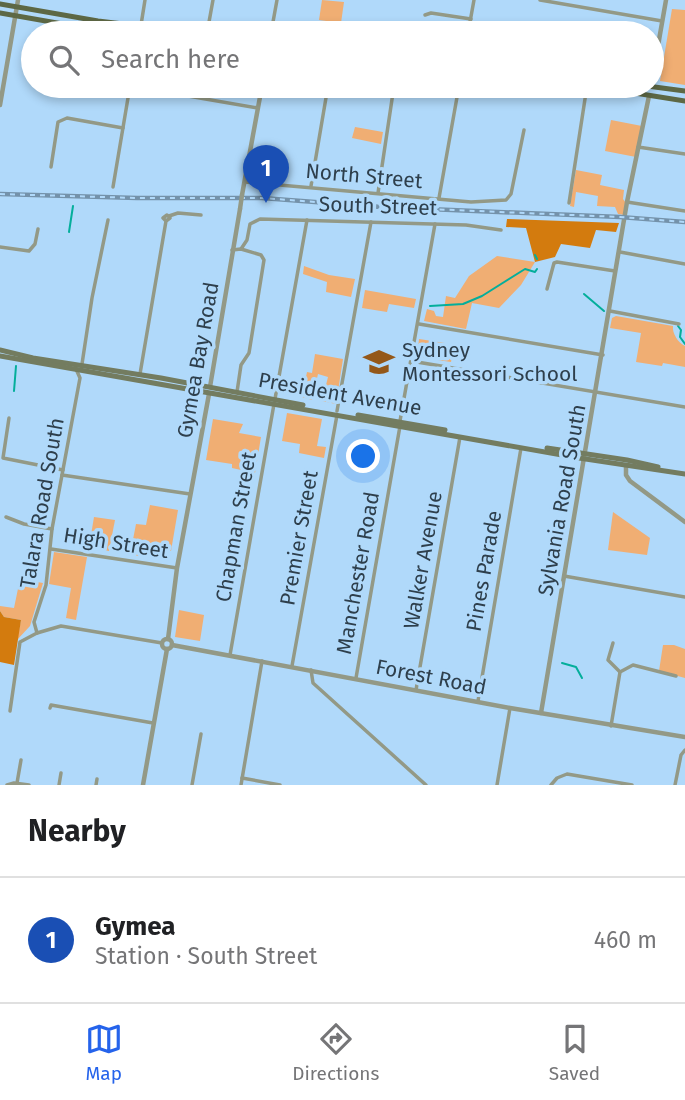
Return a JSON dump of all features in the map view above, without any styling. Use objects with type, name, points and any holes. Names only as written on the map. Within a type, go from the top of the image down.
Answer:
[{"type":"main road","points":[[0,4],[18,4],[101,21]]},
{"type":"main road","points":[[0,13],[48,21]]},
{"type":"main road","points":[[664,88],[685,91]]},
{"type":"main road","points":[[663,98],[685,101]]},
{"type":"main road","name":"President Avenue","points":[[0,350],[275,402],[685,474]]},
{"type":"main road","name":"President Avenue","points":[[0,356],[114,376],[139,377]]},
{"type":"main road","points":[[82,364],[83,368],[114,376]]},
{"type":"main road","name":"President Avenue","points":[[209,390],[237,392],[275,402]]},
{"type":"main road","name":"President Avenue","points":[[400,423],[522,447],[586,456]]},
{"type":"street","points":[[142,21],[145,0]]},
{"type":"street","points":[[209,21],[213,0]]},
{"type":"street","points":[[273,21],[277,0]]},
{"type":"street","points":[[425,15],[430,13],[471,19],[474,0]]},
{"type":"street","points":[[540,0],[662,21],[666,0]]},
{"type":"street","points":[[0,105],[3,73],[18,4]]},
{"type":"street","points":[[113,187],[128,98]]},
{"type":"street","points":[[200,98],[258,108]]},
{"type":"street","name":"Gymea Bay Road","points":[[165,641],[260,98]]},
{"type":"street","points":[[311,187],[326,98]]},
{"type":"street","points":[[378,193],[392,98]]},
{"type":"street","points":[[439,198],[457,98]]},
{"type":"street","points":[[569,203],[587,98]]},
{"type":"street","name":"Sylvania Road South","points":[[541,713],[627,202],[649,98]]},
{"type":"street","points":[[51,167],[58,122],[61,120],[67,118],[123,128]]},
{"type":"street","name":"North Street","points":[[245,182],[471,202],[498,201],[509,198],[524,130]]},
{"type":"street","points":[[638,147],[685,154]]},
{"type":"street","points":[[627,202],[685,211]]},
{"type":"street","points":[[139,377],[166,222],[163,216],[178,213],[201,215]]},
{"type":"street","name":"South Street","points":[[241,250],[247,240],[250,223],[256,219],[466,225],[501,230]]},
{"type":"street","points":[[82,364],[108,220]]},
{"type":"street","name":"Chapman Street","points":[[230,656],[307,220]]},
{"type":"street","name":"Premier Street","points":[[292,666],[370,222]]},
{"type":"street","name":"Manchester Road","points":[[356,678],[435,224]]},
{"type":"street","points":[[0,247],[29,251],[35,244],[38,229]]},
{"type":"street","points":[[232,250],[261,255],[264,261],[248,353],[241,365],[237,392]]},
{"type":"street","points":[[620,252],[685,264]]},
{"type":"street","points":[[547,289],[554,264],[559,262],[617,272]]},
{"type":"street","points":[[610,312],[679,324]]},
{"type":"street","points":[[419,324],[603,355]]},
{"type":"street","points":[[411,361],[685,407]]},
{"type":"street","points":[[76,369],[80,378],[91,372]]},
{"type":"street","name":"Talara Road South","points":[[37,633],[34,622],[46,585],[52,529],[80,378]]},
{"type":"street","points":[[9,418],[3,458],[62,472],[190,494]]},
{"type":"street","name":"Walker Avenue","points":[[416,690],[461,436]]},
{"type":"street","name":"Pines Parade","points":[[478,701],[522,447]]},
{"type":"street","points":[[626,463],[627,478],[633,484],[685,522]]},
{"type":"street","points":[[6,517],[24,524],[52,529]]},
{"type":"street","name":"High Street","points":[[51,549],[177,568]]},
{"type":"street","points":[[564,576],[685,597]]},
{"type":"street","points":[[10,711],[20,642],[37,633],[61,626],[165,641],[163,646],[169,647],[143,785]]},
{"type":"street","points":[[613,643],[608,660],[621,672]]},
{"type":"street","name":"Forest Road","points":[[169,647],[292,666],[510,708],[685,737]]},
{"type":"street","points":[[241,785],[262,661]]},
{"type":"street","points":[[621,672],[633,666],[676,676]]},
{"type":"street","points":[[311,670],[313,683],[426,785]]},
{"type":"street","points":[[611,726],[621,672]]},
{"type":"street","points":[[49,705],[153,723]]},
{"type":"street","points":[[497,785],[510,708]]},
{"type":"street","points":[[192,785],[201,734]]},
{"type":"street","points":[[675,785],[681,755],[685,750]]},
{"type":"street","points":[[17,783],[21,760]]},
{"type":"street","points":[[59,785],[61,773]]},
{"type":"street","points":[[551,785],[556,778],[567,774],[632,785]]},
{"type":"street","points":[[242,778],[281,785]]},
{"type":"street","points":[[96,785],[97,779]]},
{"type":"street","points":[[7,785],[29,785]]},
{"type":"shaded area","points":[[322,0],[344,2],[341,21],[319,20]]},
{"type":"shaded area","points":[[672,9],[685,10],[685,85],[664,82],[664,57]]},
{"type":"shaded area","points":[[611,120],[642,126],[636,157],[605,151]]},
{"type":"shaded area","points":[[355,127],[383,132],[381,144],[352,138]]},
{"type":"shaded area","points":[[576,170],[602,175],[600,185],[624,190],[625,215],[618,214],[615,207],[597,206],[598,196],[576,192],[574,207],[570,206]]},
{"type":"shaded area","points":[[507,219],[619,223],[616,232],[596,230],[590,248],[561,244],[555,257],[535,262],[526,228],[506,227]]},
{"type":"shaded area","points":[[497,256],[535,262],[521,285],[499,308],[472,303],[466,329],[424,321],[427,309],[434,311],[436,316],[443,317],[446,296],[455,298],[469,276]]},
{"type":"shaded area","points":[[304,266],[329,275],[355,279],[351,297],[326,292],[327,282],[303,274]]},
{"type":"shaded area","points":[[365,290],[416,299],[414,308],[389,304],[387,312],[362,308]]},
{"type":"shaded area","points":[[616,316],[673,326],[676,338],[685,346],[685,367],[636,362],[641,333],[610,328],[612,318]]},
{"type":"shaded area","points":[[419,339],[445,343],[444,350],[453,351],[451,362],[417,357]]},
{"type":"shaded area","points":[[315,354],[343,359],[336,404],[322,401],[328,377],[318,374],[312,400],[302,397],[307,372],[312,373]]},
{"type":"shaded area","points":[[287,413],[322,419],[317,446],[326,447],[324,458],[299,453],[300,444],[282,441]]},
{"type":"shaded area","points":[[213,419],[243,424],[239,433],[261,437],[255,473],[232,468],[232,464],[206,460]]},
{"type":"shaded area","points":[[150,505],[178,510],[171,551],[143,546],[141,556],[130,555],[136,524],[146,525]]},
{"type":"shaded area","points":[[613,512],[650,538],[647,555],[608,550]]},
{"type":"shaded area","points":[[94,517],[115,520],[109,551],[89,547]]},
{"type":"shaded area","points":[[54,552],[87,557],[76,620],[66,618],[71,588],[49,584]]},
{"type":"shaded area","points":[[20,579],[43,583],[30,626],[17,640],[21,620],[4,617],[0,606],[14,608]]},
{"type":"shaded area","points":[[179,610],[204,615],[200,641],[175,637]]},
{"type":"shaded area","points":[[0,611],[4,617],[21,620],[14,665],[0,662]]},
{"type":"shaded area","points":[[663,645],[685,649],[685,678],[659,671]]},
{"type":"waterway","points":[[69,232],[73,206]]},
{"type":"waterway","points":[[535,255],[537,259]]},
{"type":"waterway","points":[[430,306],[463,304],[482,296],[525,269],[535,272],[537,269]]},
{"type":"waterway","points":[[584,294],[604,311]]},
{"type":"waterway","points":[[678,326],[681,330],[680,337],[685,344]]},
{"type":"waterway","points":[[14,391],[16,366]]},
{"type":"waterway","points":[[562,663],[576,667],[582,678]]},
{"type":"railway","points":[[0,194],[262,198],[381,207],[685,222]]},
{"type":"place","name":"Gymea","points":[[266,203]]},
{"type":"place","name":"Sydney Montessori School","points":[[379,362]]}]
